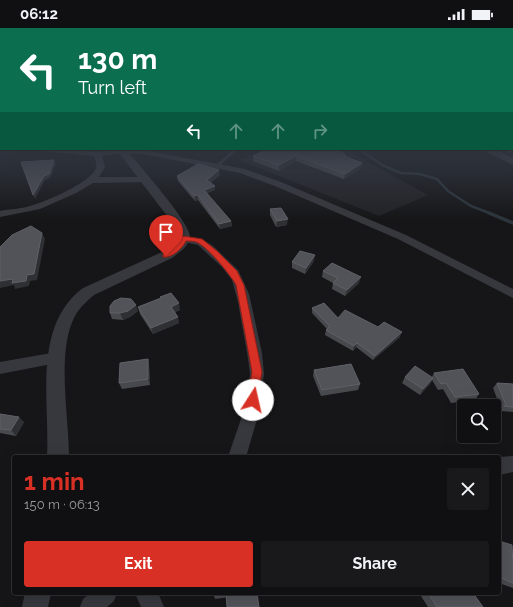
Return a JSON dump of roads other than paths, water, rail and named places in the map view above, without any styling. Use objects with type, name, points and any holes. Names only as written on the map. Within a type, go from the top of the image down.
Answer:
[{"type":"street","points":[[0,214],[28,209],[44,204],[91,180],[99,173],[100,166]]},
{"type":"street","points":[[58,455],[57,358],[61,328],[70,308],[86,292],[102,283],[166,256],[181,244],[183,239],[182,230],[177,220],[134,166]]},
{"type":"street","points":[[216,166],[260,176],[381,228],[452,261],[513,294]]},
{"type":"street","points":[[91,180],[144,180]]},
{"type":"street","points":[[183,239],[199,240],[206,244],[228,267],[240,285],[249,322],[257,372],[256,387],[250,414],[243,443],[238,455]]},
{"type":"street","points":[[0,368],[57,358]]},
{"type":"street","points":[[501,466],[513,464]]},
{"type":"street","points":[[35,607],[38,595]]},
{"type":"street","points":[[91,607],[104,595]]},
{"type":"street","points":[[147,595],[153,607]]},
{"type":"waterway","points":[[384,166],[401,173],[420,174],[437,179],[448,191],[471,206],[492,214]]},
{"type":"waterway","points":[[489,213],[513,223]]}]
